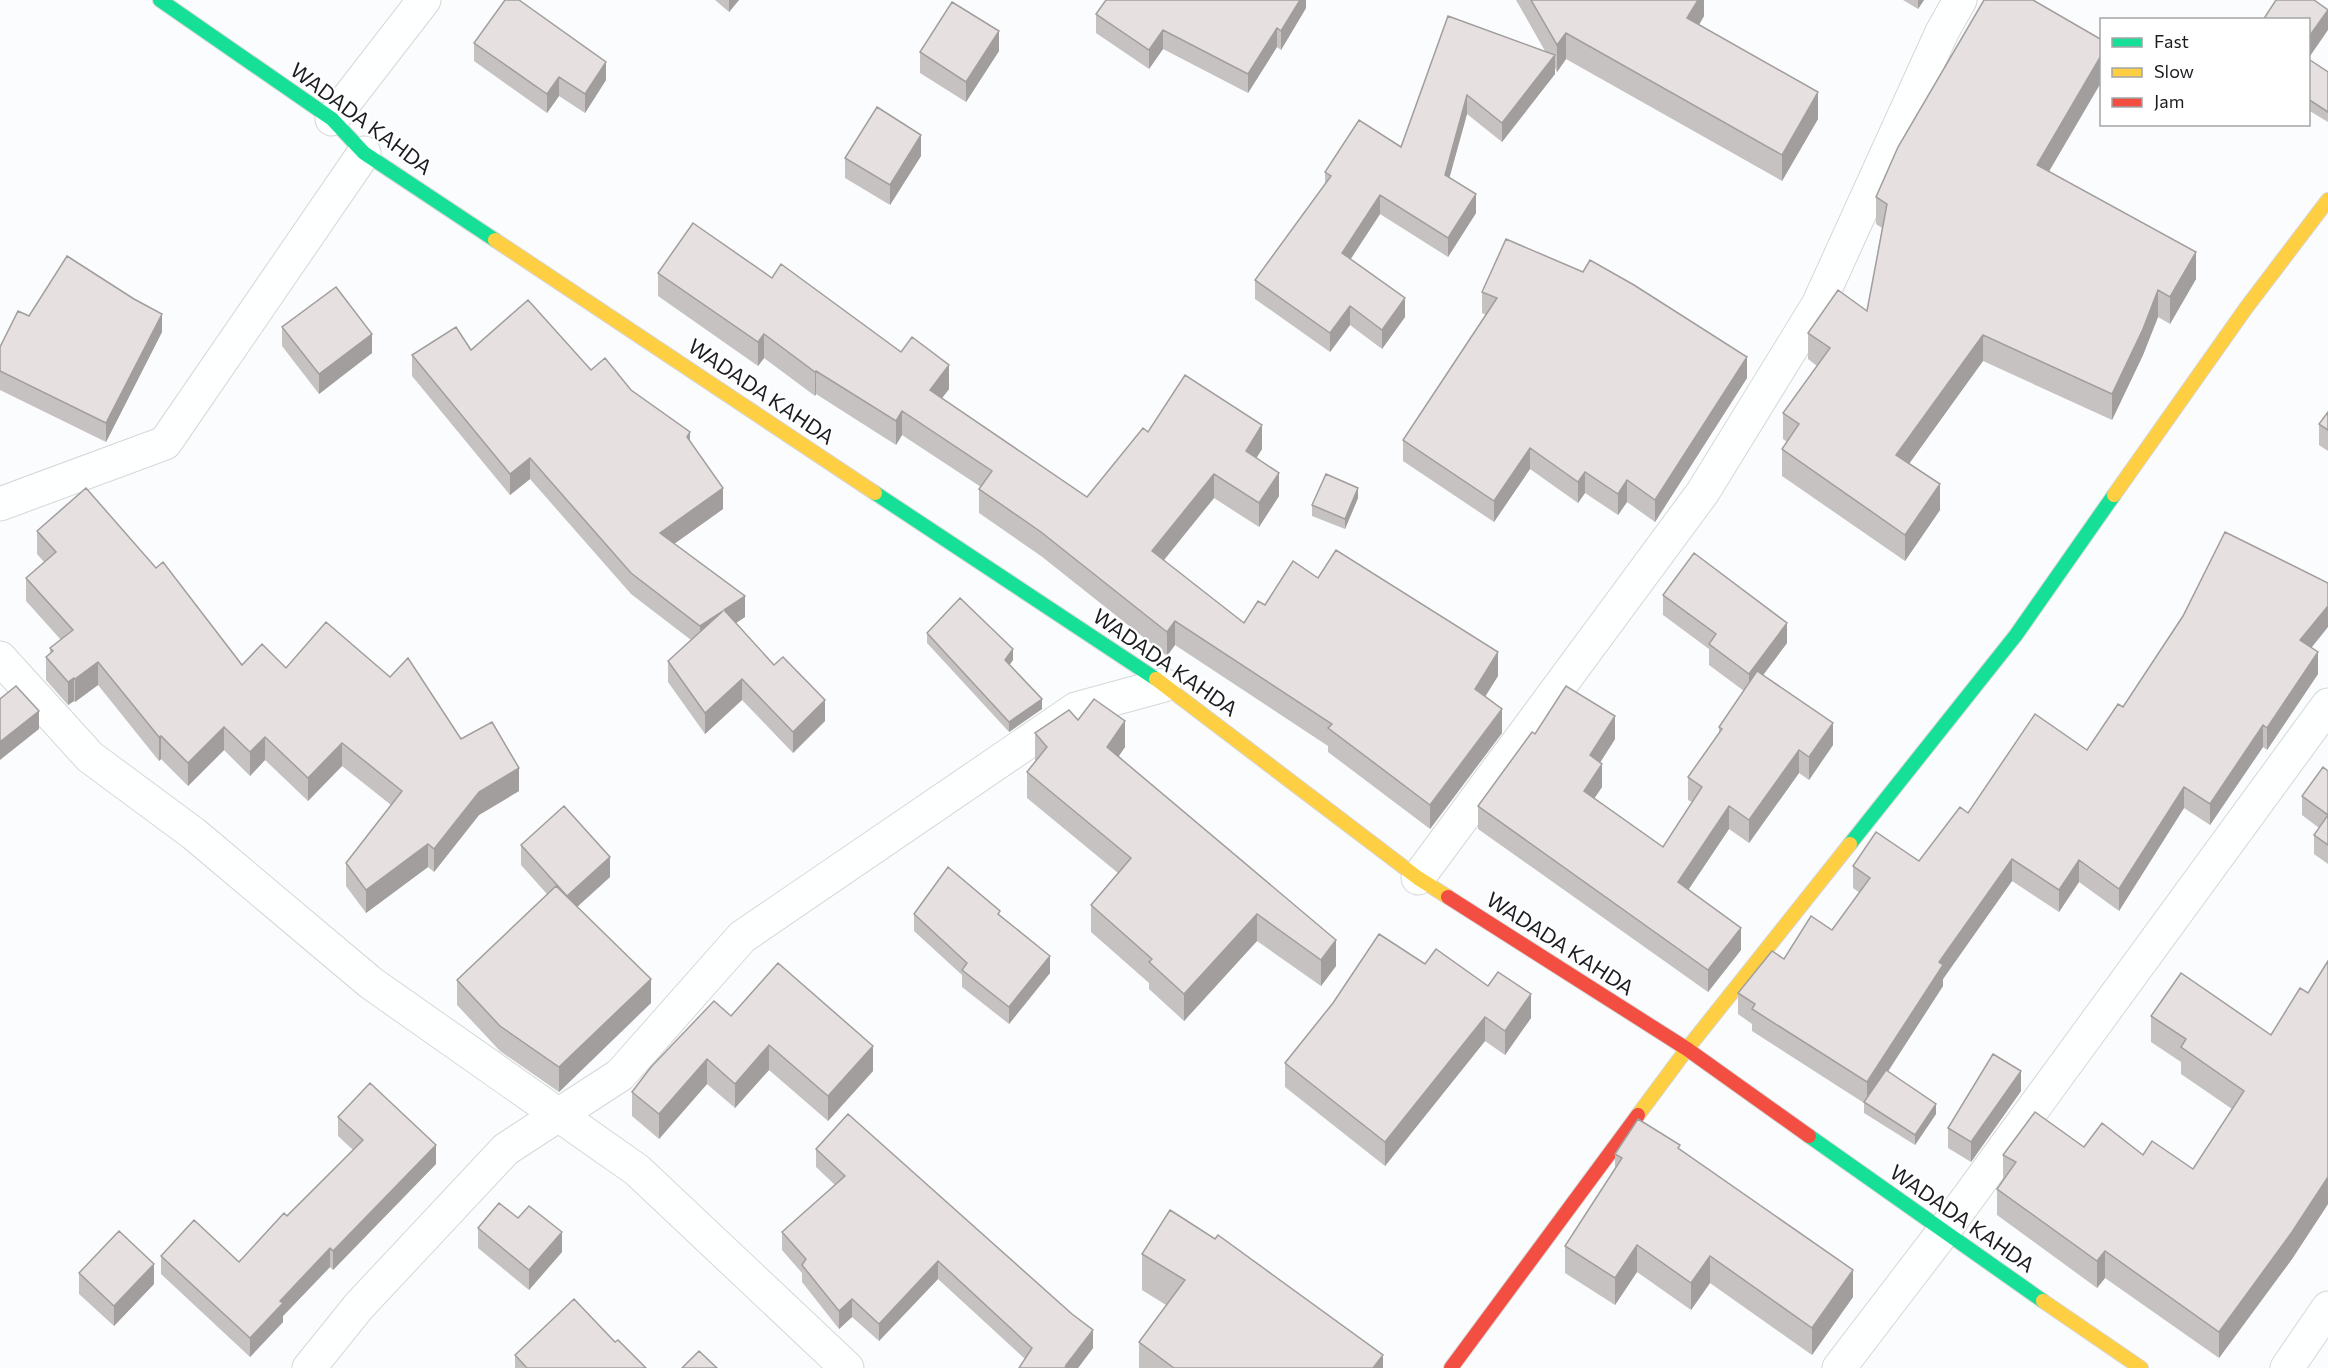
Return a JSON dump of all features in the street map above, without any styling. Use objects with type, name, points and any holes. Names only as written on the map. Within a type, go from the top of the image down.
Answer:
[{"type":"main road","name":"WADADA KAHDA","points":[[160,0],[332,119],[364,153],[1164,685],[1418,878],[1687,1050],[1943,1232],[2141,1368]]},
{"type":"main road","points":[[1451,1368],[1687,1050],[2016,635],[2246,308],[2328,200]]},
{"type":"street","points":[[332,119],[424,0]]},
{"type":"street","points":[[1418,878],[1709,483],[1818,305],[1942,32],[1960,0]]},
{"type":"street","points":[[0,504],[165,443],[364,153]]},
{"type":"street","points":[[0,658],[90,757],[194,834],[370,983],[637,1170],[847,1368]]},
{"type":"street","points":[[309,1368],[359,1306],[506,1149],[620,1075],[742,937],[1076,709],[1164,685]]},
{"type":"street","points":[[1839,1368],[1943,1232],[2328,705]]},
{"type":"street","points":[[2287,1368],[2328,1308]]},
{"type":"building","points":[[505,0],[519,0],[606,62],[585,94],[559,77],[547,94],[474,43]]},
{"type":"building","points":[[1106,0],[1300,0],[1281,31],[1277,28],[1248,74],[1163,30],[1149,50],[1096,14]]},
{"type":"building","points":[[1531,0],[1698,0],[1687,18],[1818,92],[1782,155],[1566,33],[1557,45]]},
{"type":"building","points":[[1984,0],[2033,0],[2100,39],[2100,57],[2037,165],[2196,252],[2170,297],[2158,290],[2143,329],[2112,394],[1983,335],[1896,455],[1940,484],[1905,535],[1782,449],[1799,424],[1783,413],[1830,348],[1808,333],[1838,290],[1867,311],[1887,204],[1876,197],[1898,147]]},
{"type":"building","points":[[2276,0],[2314,0],[2328,10],[2310,35],[2310,18],[2264,18]]},
{"type":"building","points":[[952,2],[999,31],[966,82],[920,52]]},
{"type":"building","points":[[1448,16],[1555,55],[1502,123],[1467,95],[1445,175],[1476,194],[1448,238],[1380,195],[1342,253],[1405,298],[1382,330],[1350,306],[1330,333],[1255,280],[1331,176],[1325,172],[1359,120],[1401,147]]},
{"type":"building","points":[[2310,60],[2328,72],[2328,112],[2310,100]]},
{"type":"building","points":[[877,107],[921,135],[890,185],[845,158]]},
{"type":"building","points":[[693,223],[772,278],[781,264],[901,352],[912,337],[949,365],[930,390],[1087,497],[1143,428],[1148,432],[1185,375],[1262,425],[1246,451],[1279,473],[1259,503],[1214,474],[1152,551],[1244,623],[1258,601],[1265,605],[1293,561],[1318,578],[1336,550],[1498,652],[1475,689],[1502,709],[1430,805],[1328,728],[1332,724],[1175,621],[1167,632],[1041,532],[979,489],[992,471],[902,411],[896,421],[815,372],[764,334],[758,342],[658,273]]},
{"type":"building","points":[[1506,239],[1583,272],[1590,260],[1634,285],[1747,357],[1655,500],[1627,480],[1618,494],[1585,472],[1578,482],[1530,448],[1494,501],[1403,440],[1497,298],[1482,292]]},
{"type":"building","points":[[67,256],[162,314],[106,423],[0,371],[0,347],[18,311],[29,316]]},
{"type":"building","points":[[336,287],[372,334],[319,374],[282,327]]},
{"type":"building","points":[[528,300],[591,370],[605,358],[631,390],[690,432],[687,437],[723,488],[660,533],[745,596],[724,610],[774,665],[783,657],[825,700],[793,732],[742,679],[705,713],[668,661],[723,611],[700,626],[631,573],[530,458],[510,474],[412,355],[456,327],[471,350]]},
{"type":"building","points":[[2328,412],[2328,430],[2319,424]]},
{"type":"building","points":[[1326,474],[1358,488],[1345,519],[1312,505]]},
{"type":"building","points":[[86,488],[156,568],[163,562],[242,665],[262,644],[286,668],[326,622],[390,677],[408,658],[461,739],[492,722],[519,768],[479,792],[434,849],[428,844],[366,890],[346,863],[402,791],[342,743],[308,778],[265,737],[250,752],[224,727],[188,763],[161,736],[159,737],[98,662],[68,682],[46,657],[53,651],[50,648],[73,630],[26,578],[56,552],[37,531]]},
{"type":"building","points":[[2225,532],[2328,583],[2328,606],[2300,640],[2318,652],[2267,728],[2263,725],[2210,804],[2184,787],[2119,889],[2079,860],[2059,890],[2012,859],[1939,962],[1943,965],[1867,1082],[1752,1009],[1755,1004],[1738,993],[1772,951],[1784,959],[1811,916],[1832,930],[1870,878],[1853,866],[1876,832],[1919,861],[1960,807],[1968,813],[2035,714],[2087,750],[2118,704],[2123,707],[2183,616]]},
{"type":"building","points":[[1694,553],[1787,623],[1749,674],[1709,644],[1716,634],[1663,595]]},
{"type":"building","points":[[960,598],[1013,649],[1005,660],[1042,699],[1009,722],[927,633]]},
{"type":"building","points":[[1757,671],[1833,723],[1809,757],[1799,750],[1749,820],[1729,806],[1678,882],[1741,928],[1708,970],[1478,806],[1532,732],[1535,734],[1566,686],[1615,716],[1590,755],[1602,764],[1584,791],[1663,847],[1702,787],[1688,777],[1722,729],[1719,727]]},
{"type":"building","points":[[16,686],[39,711],[0,742],[0,699]]},
{"type":"building","points":[[1094,699],[1125,721],[1107,747],[1336,940],[1321,960],[1257,914],[1184,994],[1149,962],[1152,959],[1091,905],[1131,858],[1027,772],[1047,747],[1035,733],[1069,710],[1078,720]]},
{"type":"building","points":[[2323,767],[2328,771],[2328,815],[2302,796]]},
{"type":"building","points":[[564,806],[610,857],[567,896],[521,845]]},
{"type":"building","points":[[2328,815],[2328,845],[2314,835]]},
{"type":"building","points":[[948,867],[1000,911],[998,914],[1050,956],[1009,1007],[962,970],[967,963],[914,914]]},
{"type":"building","points":[[556,886],[651,979],[559,1067],[500,1026],[457,980]]},
{"type":"building","points":[[1379,934],[1425,964],[1436,949],[1488,986],[1498,972],[1531,994],[1505,1031],[1485,1017],[1385,1142],[1285,1063],[1333,1003]]},
{"type":"building","points":[[2328,961],[2328,1177],[2292,1232],[2219,1332],[2105,1251],[2097,1261],[1997,1189],[2016,1162],[2003,1155],[2035,1112],[2084,1147],[2102,1123],[2143,1155],[2152,1141],[2193,1169],[2244,1091],[2181,1047],[2186,1039],[2151,1016],[2181,973],[2271,1035],[2300,988],[2308,993]]},
{"type":"building","points":[[778,963],[873,1046],[828,1096],[769,1045],[735,1084],[707,1059],[659,1114],[632,1092],[651,1067],[714,1001],[731,1016]]},
{"type":"building","points":[[1993,1054],[2021,1071],[1971,1142],[1948,1128]]},
{"type":"building","points":[[1886,1070],[1936,1104],[1915,1135],[1864,1102]]},
{"type":"building","points":[[370,1083],[436,1145],[333,1251],[330,1248],[280,1301],[283,1303],[250,1338],[161,1256],[194,1220],[239,1262],[284,1213],[287,1216],[363,1140],[338,1117]]},
{"type":"building","points":[[848,1114],[1072,1314],[1093,1330],[1065,1368],[1019,1368],[1032,1348],[938,1261],[879,1324],[852,1299],[839,1311],[802,1265],[806,1259],[782,1232],[845,1176],[816,1149]]},
{"type":"building","points":[[1638,1119],[1680,1145],[1678,1148],[1853,1270],[1812,1328],[1710,1256],[1691,1283],[1637,1245],[1615,1278],[1565,1246],[1622,1158],[1615,1154]]},
{"type":"building","points":[[499,1203],[518,1218],[529,1206],[562,1232],[529,1270],[478,1228]]},
{"type":"building","points":[[1170,1210],[1215,1239],[1218,1235],[1383,1355],[1373,1368],[1174,1368],[1139,1342],[1185,1280],[1142,1254]]},
{"type":"building","points":[[119,1231],[154,1264],[114,1306],[79,1273]]},
{"type":"building","points":[[574,1299],[615,1342],[618,1340],[646,1368],[527,1368],[515,1355]]},
{"type":"building","points":[[699,1351],[717,1368],[682,1368]]},
{"type":"traffic: fast","points":[[160,0],[332,119],[364,153],[495,240]]},
{"type":"traffic: fast","points":[[875,493],[1156,679]]},
{"type":"traffic: fast","points":[[1850,844],[2016,635],[2114,495]]},
{"type":"traffic: fast","points":[[1809,1136],[2043,1301]]},
{"type":"traffic: slow","points":[[2114,495],[2246,308],[2328,200]]},
{"type":"traffic: slow","points":[[495,240],[875,493]]},
{"type":"traffic: slow","points":[[1156,679],[1418,878],[1448,897]]},
{"type":"traffic: slow","points":[[1638,1115],[1687,1049],[1850,844]]},
{"type":"traffic: slow","points":[[2043,1301],[2141,1368]]},
{"type":"traffic: jam","points":[[1448,897],[1687,1049],[1809,1136]]},
{"type":"traffic: jam","points":[[1451,1368],[1638,1115]]}]
